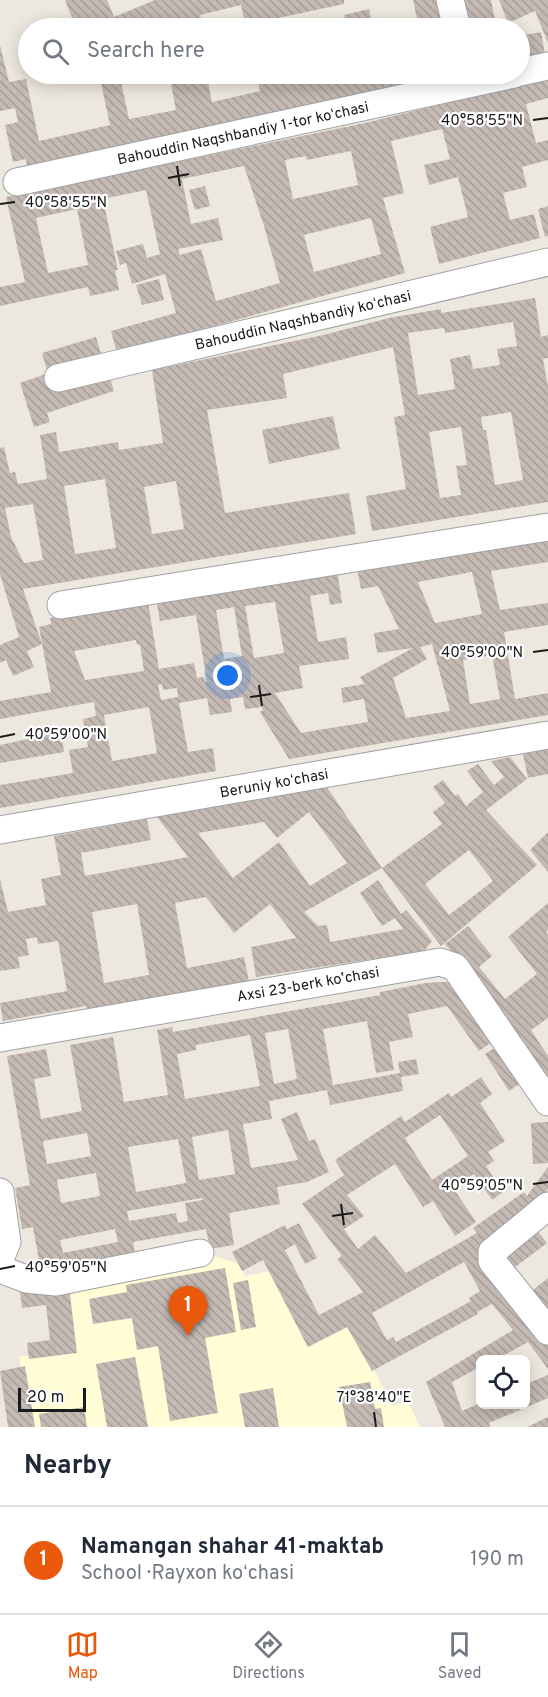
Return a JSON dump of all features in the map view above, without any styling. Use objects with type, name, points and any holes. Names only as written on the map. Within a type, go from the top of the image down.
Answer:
[{"type":"street","points":[[450,0],[454,18]]},
{"type":"street","points":[[530,70],[548,66]]},
{"type":"street","name":"Bahouddin Naqshbandiy 1-tor koʻchasi","points":[[16,182],[442,84]]},
{"type":"street","name":"Bahouddin Naqshbandiy koʻchasi","points":[[58,378],[548,262]]},
{"type":"street","points":[[61,604],[548,527]]},
{"type":"street","name":"Beruniy koʻchasi","points":[[0,830],[548,735]]},
{"type":"street","name":"Аxsi 23-berk koʼchasi","points":[[0,1038],[440,962],[455,967],[548,1102]]},
{"type":"street","points":[[0,1192],[7,1242],[0,1258]]},
{"type":"street","points":[[548,1206],[492,1252],[492,1261],[548,1331]]},
{"type":"street","points":[[0,1269],[26,1279],[56,1282],[200,1253]]},
{"type":"shaded area","points":[[212,1255],[241,1265],[245,1276],[269,1271],[307,1347],[353,1325],[393,1406],[407,1400],[420,1427],[30,1427],[19,1357],[76,1349],[68,1281]]},
{"type":"building","points":[[65,0],[107,0],[114,17],[155,0],[344,0],[344,4],[278,18],[244,18],[241,5],[200,15],[201,18],[72,18]]},
{"type":"building","points":[[413,0],[439,0],[443,18],[417,18]]},
{"type":"building","points":[[461,0],[491,0],[495,18],[465,18]]},
{"type":"building","points":[[499,0],[548,0],[548,43],[535,11],[519,18],[506,18]]},
{"type":"building","points":[[369,9],[371,18],[345,18],[344,15]]},
{"type":"building","points":[[541,32],[545,54],[530,58],[530,34]]},
{"type":"building","points":[[0,45],[9,82],[18,80],[18,84],[27,84],[39,141],[110,125],[101,84],[122,84],[129,119],[176,110],[171,84],[208,84],[212,102],[260,91],[258,84],[403,84],[27,166],[26,159],[13,162],[5,125],[18,122],[15,108],[0,111]]},
{"type":"building","points":[[548,78],[548,98],[526,104],[536,143],[548,140],[548,160],[522,167],[527,187],[503,193],[510,220],[534,214],[540,238],[439,264],[430,227],[468,217],[458,177],[429,185],[424,165],[450,159],[442,129],[391,141],[404,193],[383,198],[405,273],[117,353],[111,331],[176,313],[165,274],[132,284],[126,263],[120,265],[116,251],[143,244],[147,258],[160,254],[146,190],[103,199],[118,270],[115,270],[119,290],[90,296],[88,287],[0,306],[0,287],[25,282],[6,197],[365,123]],"holes":[[[351,151],[358,185],[293,199],[285,160],[306,156],[307,160]],[[244,166],[280,283],[216,301],[201,249],[180,255],[178,249],[223,240],[218,218],[191,224],[182,179]],[[77,209],[88,265],[48,273],[36,218]],[[371,218],[381,254],[314,272],[304,235]]]},
{"type":"building","points":[[205,186],[210,206],[195,210],[189,190]]},
{"type":"building","points":[[548,206],[548,236],[545,237],[538,209]]},
{"type":"building","points":[[159,279],[164,300],[142,305],[136,285]]},
{"type":"building","points":[[535,298],[541,337],[548,335],[548,358],[543,359],[548,387],[548,502],[372,531],[366,496],[406,489],[394,417],[405,415],[393,347],[283,374],[287,398],[207,410],[225,513],[349,493],[356,534],[23,589],[42,644],[27,651],[34,667],[13,676],[6,660],[0,663],[0,645],[19,637],[0,574],[0,448],[4,447],[10,473],[15,472],[18,484],[47,479],[40,435],[56,432],[59,452],[118,442],[119,450],[163,443],[152,370],[319,336],[389,318],[441,309],[441,313]],"holes":[[[513,322],[517,346],[497,349],[500,365],[473,369],[470,355],[450,359],[455,389],[418,395],[408,333],[444,328],[445,333]],[[511,412],[523,480],[495,485],[486,430],[483,430],[481,417]],[[461,427],[467,465],[456,466],[461,495],[440,498],[429,432]],[[105,479],[116,548],[75,554],[64,486]],[[176,481],[184,529],[152,534],[144,487]],[[33,504],[43,560],[24,563],[11,537],[5,508]]]},
{"type":"building","points":[[96,337],[102,357],[48,374],[42,353]]},
{"type":"building","points":[[108,372],[114,391],[47,413],[50,422],[34,427],[20,383],[46,374],[51,391]]},
{"type":"building","points":[[333,416],[340,449],[269,464],[262,430]]},
{"type":"building","points":[[548,536],[548,562],[491,571],[500,610],[548,603],[548,625],[504,632],[515,699],[548,693],[548,715],[289,759],[260,712],[263,710],[262,707],[245,709],[243,697],[230,699],[232,712],[210,715],[207,698],[179,703],[188,752],[213,748],[216,771],[0,808],[0,785],[73,773],[69,750],[88,747],[83,719],[96,716],[94,702],[0,719],[0,701],[51,692],[39,627],[51,624],[50,618],[148,602],[159,669],[194,663],[197,678],[203,677],[207,682],[196,615],[160,621],[157,604],[193,598],[192,594],[337,570],[342,603],[330,605],[328,593],[310,596],[318,642],[346,637],[349,659],[299,666],[303,688],[275,693],[301,733],[368,722],[364,699],[343,703],[341,688],[364,684],[360,677],[413,648],[377,653],[374,633],[399,629],[378,586],[361,589],[357,568]],"holes":[[[472,572],[482,614],[435,623],[418,582]],[[275,602],[284,653],[254,658],[245,606]],[[234,607],[242,656],[224,659],[216,610]],[[136,640],[137,645],[140,644],[144,671],[85,680],[74,651]],[[432,644],[450,711],[406,718],[393,678],[427,659],[420,647]],[[492,655],[500,699],[470,704],[463,660]],[[162,684],[163,690],[177,688],[178,697],[161,700],[158,685]],[[149,707],[157,753],[112,761],[104,715]]]},
{"type":"building","points":[[61,732],[64,752],[0,763],[0,745]]},
{"type":"building","points":[[548,749],[548,774],[528,778],[523,754]]},
{"type":"building","points":[[510,757],[527,779],[486,810],[537,865],[441,946],[382,868],[442,824],[433,812],[445,803],[433,787],[443,780],[455,796],[458,794],[466,806],[483,792],[467,771],[478,764],[494,785],[504,777],[491,761]],"holes":[[[469,850],[493,881],[449,915],[425,884]]]},
{"type":"building","points":[[324,783],[382,868],[304,912],[318,926],[327,925],[330,942],[403,929],[395,918],[382,926],[360,893],[378,880],[401,914],[406,910],[432,941],[424,951],[256,977],[251,947],[296,938],[270,904],[234,933],[206,897],[175,903],[187,968],[244,957],[249,981],[87,1011],[86,1006],[3,1021],[0,1003],[67,991],[58,941],[38,944],[37,937],[26,939],[29,955],[18,957],[20,968],[0,971],[0,879],[8,912],[46,905],[41,879],[61,875],[54,836],[147,819],[151,840],[81,853],[85,876],[188,857],[157,817]],"holes":[[[309,812],[347,863],[310,886],[279,842],[233,878],[198,833],[264,822],[277,838]],[[137,904],[149,975],[104,983],[92,912]]]},
{"type":"building","points":[[548,832],[548,872],[530,850]]},
{"type":"building","points":[[548,903],[548,930],[546,932],[548,935],[548,1018],[531,1030],[548,1056],[548,1096],[470,974],[445,944],[468,926],[492,956],[479,967],[505,999],[537,974],[508,937]]},
{"type":"building","points":[[459,981],[498,1038],[479,1051],[447,1006],[408,1014],[413,1037],[389,1042],[394,1070],[376,1073],[367,1021],[323,1029],[333,1085],[400,1073],[398,1062],[416,1059],[419,1074],[401,1077],[403,1091],[330,1105],[327,1090],[269,1101],[272,1119],[243,1124],[251,1168],[298,1160],[281,1119],[297,1112],[309,1141],[315,1139],[329,1172],[307,1182],[277,1187],[280,1204],[229,1213],[234,1245],[210,1249],[206,1229],[133,1242],[136,1260],[42,1277],[33,1227],[22,1229],[15,1188],[30,1185],[7,1056],[46,1049],[51,1076],[34,1079],[41,1119],[82,1111],[70,1045],[113,1037],[124,1102],[168,1095],[157,1030],[172,1027],[173,1032],[380,995],[380,992],[426,983]],"holes":[[[288,1029],[297,1079],[274,1084],[265,1033]],[[250,1035],[260,1086],[185,1099],[177,1054],[196,1050],[196,1045]],[[228,1130],[235,1174],[199,1180],[192,1137]],[[87,1133],[91,1156],[47,1164],[43,1141]],[[178,1139],[186,1183],[136,1192],[128,1147]],[[96,1173],[100,1196],[61,1203],[57,1180]],[[202,1198],[203,1200],[185,1203],[188,1221],[178,1223],[176,1213],[129,1221],[127,1211]],[[115,1229],[118,1242],[63,1253],[60,1240]]]},
{"type":"building","points":[[502,1043],[527,1079],[509,1091],[485,1054]]},
{"type":"building","points":[[481,1077],[492,1094],[480,1103],[505,1141],[488,1152],[494,1161],[486,1166],[503,1192],[492,1200],[474,1174],[453,1188],[476,1222],[455,1236],[433,1201],[423,1207],[395,1164],[347,1195],[364,1216],[344,1229],[358,1249],[375,1235],[406,1273],[477,1233],[473,1228],[524,1192],[527,1196],[548,1167],[548,1189],[534,1207],[487,1247],[548,1339],[548,1369],[528,1342],[504,1355],[476,1355],[476,1369],[452,1382],[462,1411],[476,1405],[476,1409],[522,1409],[489,1423],[490,1427],[445,1427],[426,1382],[513,1330],[492,1304],[477,1312],[478,1314],[372,1371],[347,1327],[308,1347],[263,1260],[242,1271],[232,1252],[285,1225],[287,1229],[299,1223],[317,1258],[305,1264],[295,1244],[285,1250],[319,1315],[363,1292],[337,1259],[342,1256],[302,1204],[344,1175],[335,1160],[401,1116],[405,1122],[449,1093],[451,1097]],"holes":[[[440,1115],[468,1156],[432,1180],[405,1138]],[[464,1262],[480,1291],[469,1298],[471,1301],[396,1342],[393,1337],[387,1340],[372,1313]]]},
{"type":"building","points":[[548,1122],[548,1163],[533,1164],[531,1123]]},
{"type":"building","points":[[535,1228],[547,1243],[510,1271],[498,1255]]},
{"type":"building","points":[[225,1268],[236,1332],[205,1338],[218,1413],[170,1421],[158,1346],[137,1350],[132,1318],[93,1324],[89,1299],[127,1292],[126,1285]]},
{"type":"building","points":[[548,1278],[548,1319],[528,1294]]},
{"type":"building","points":[[248,1280],[256,1327],[241,1330],[233,1283]]},
{"type":"building","points":[[69,1286],[77,1353],[29,1359],[27,1343],[50,1340],[46,1305],[22,1308],[20,1292]]},
{"type":"building","points":[[135,1357],[148,1427],[107,1427],[96,1364]]},
{"type":"building","points":[[25,1366],[35,1427],[8,1427],[0,1371]]},
{"type":"building","points":[[548,1375],[548,1398],[530,1406],[530,1382]]},
{"type":"building","points":[[370,1382],[375,1409],[381,1408],[384,1427],[347,1427],[339,1387]]},
{"type":"building","points":[[273,1388],[279,1427],[245,1427],[239,1394]]},
{"type":"building","points":[[84,1407],[87,1427],[41,1427],[39,1414]]},
{"type":"building","points":[[548,1417],[548,1427],[527,1427]]},
{"type":"place","name":"Namangan shahar 41-maktab","points":[[188,1336]]}]
